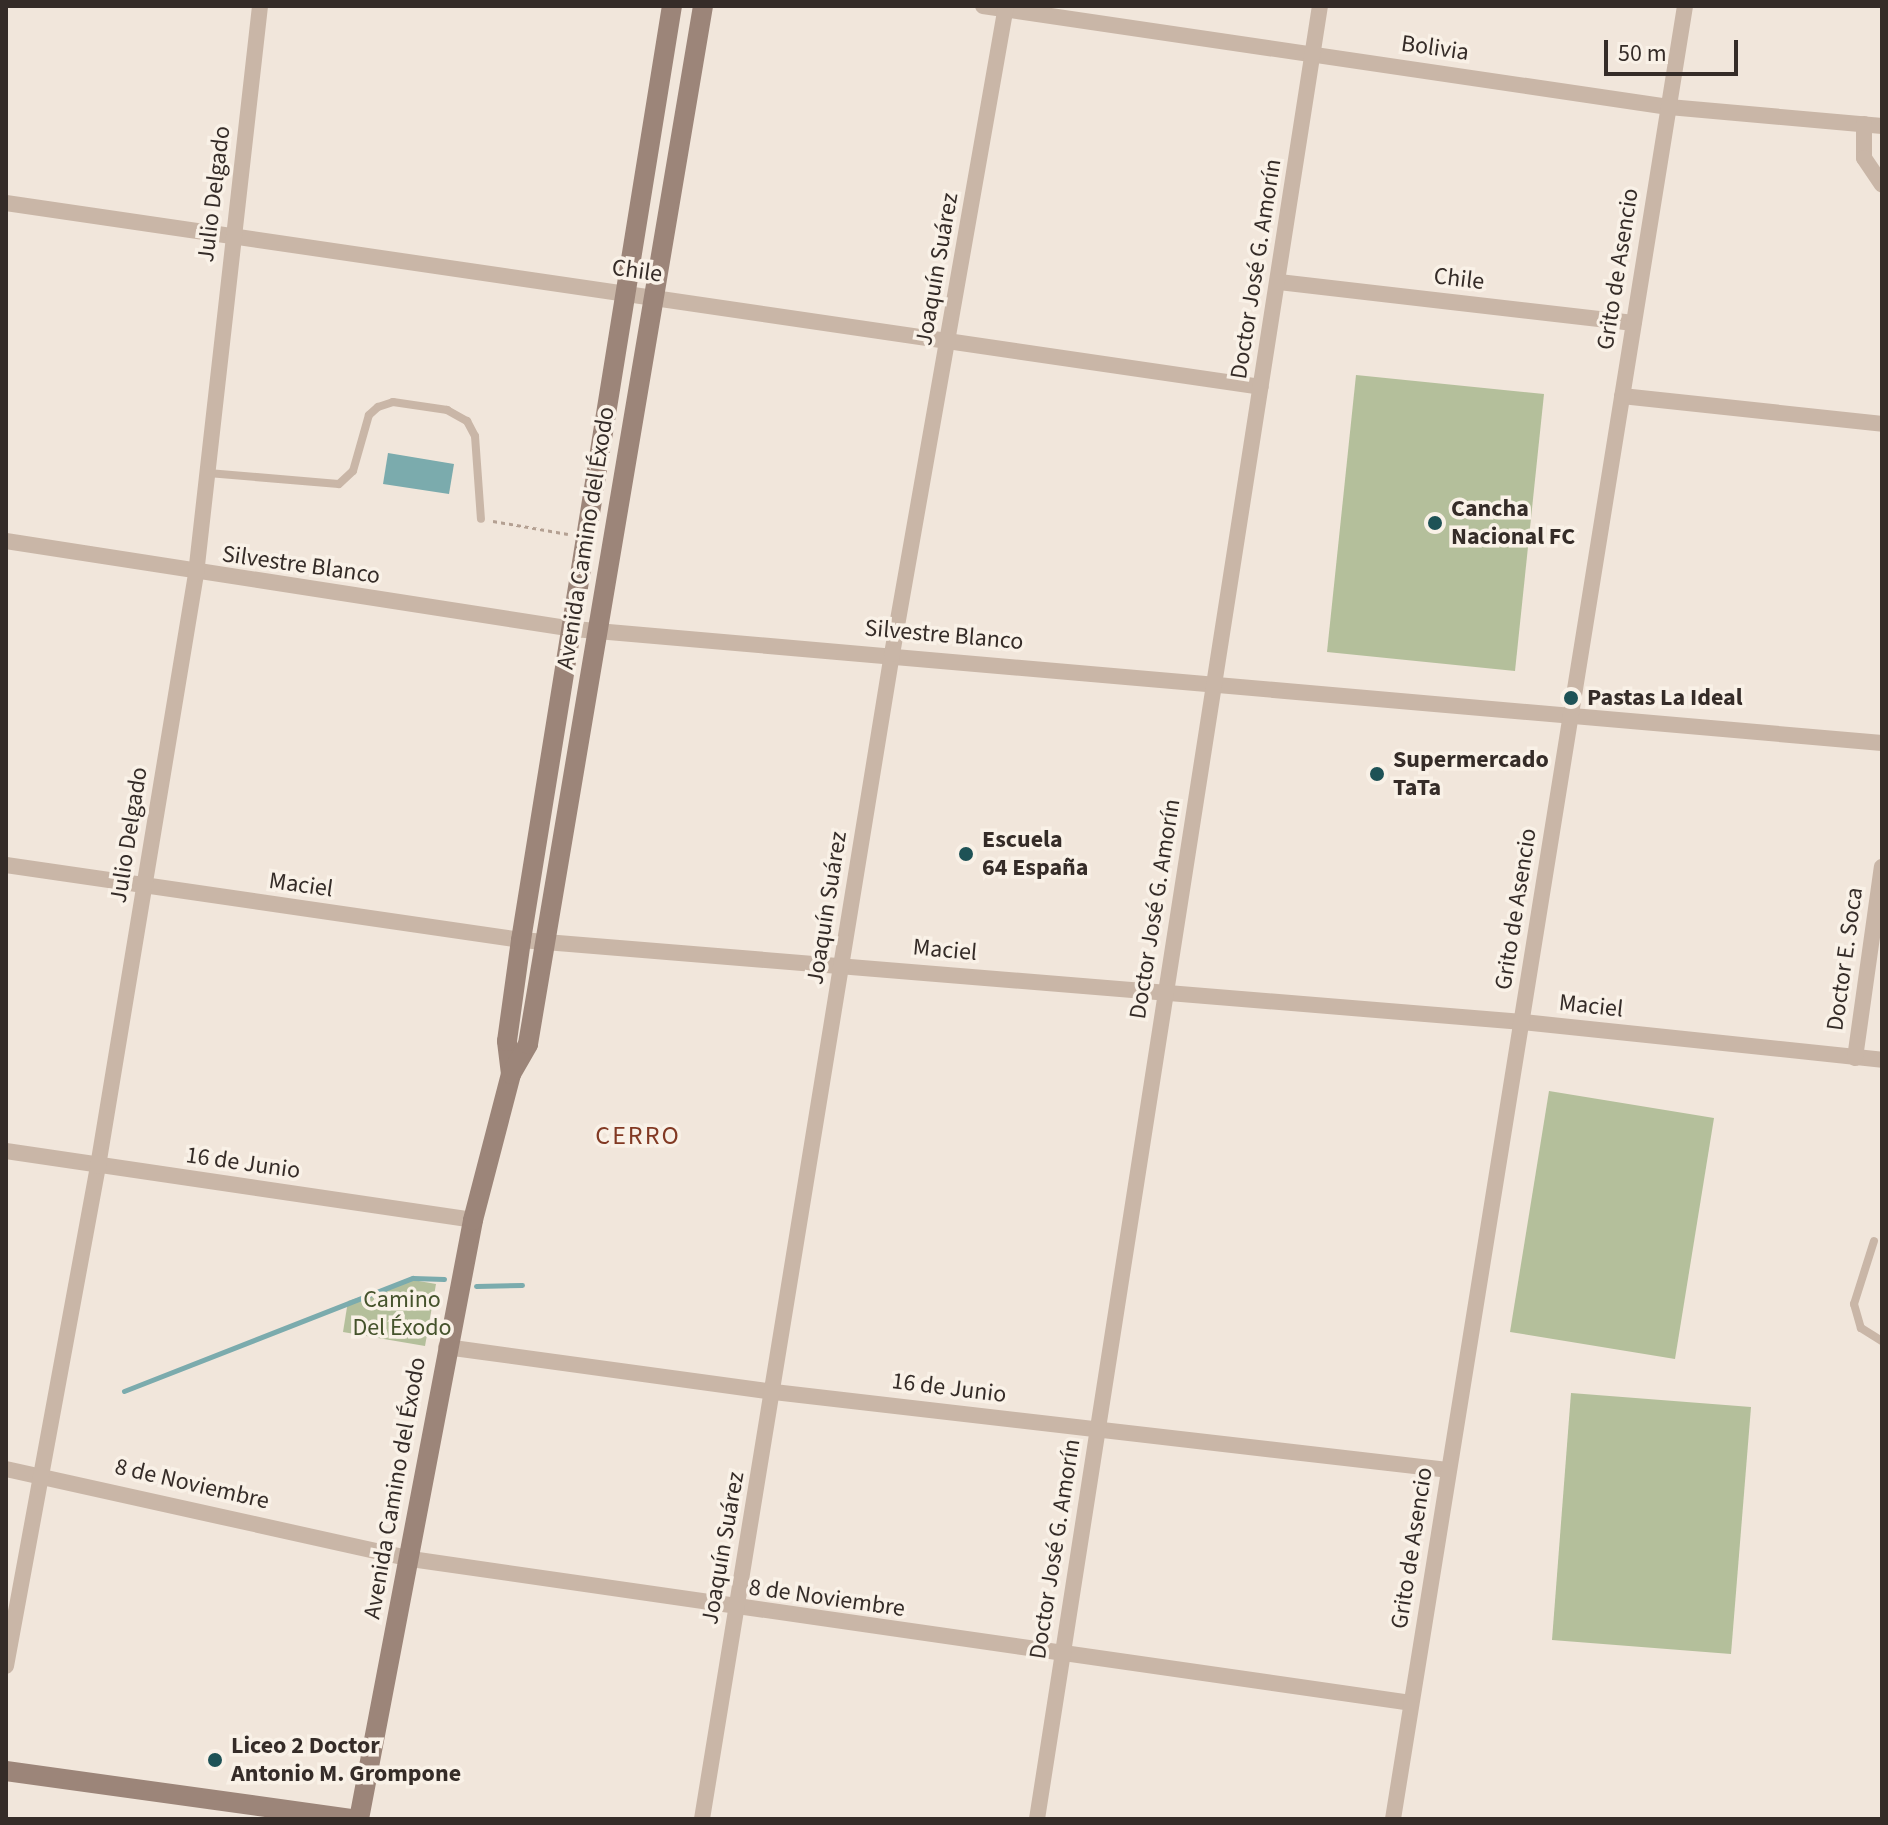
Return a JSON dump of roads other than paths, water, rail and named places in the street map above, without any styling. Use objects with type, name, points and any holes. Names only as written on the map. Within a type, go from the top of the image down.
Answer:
[{"type":"street","name":"Julio Delgado","points":[[6,1666],[98,1166],[196,574],[260,6]]},
{"type":"street","name":"Avenida Camino del Éxodo","points":[[511,1074],[507,1041],[521,940],[590,539],[672,6]]},
{"type":"street","name":"Avenida Camino del Éxodo","points":[[359,1819],[411,1559],[446,1347],[473,1220],[511,1074],[528,1044],[703,6]]},
{"type":"street","name":"Bolivia","points":[[983,6],[1669,107],[1882,126]]},
{"type":"street","name":"Doctor José G. Amorín","points":[[1037,1819],[1320,6]]},
{"type":"street","name":"Grito de Asencio","points":[[1393,1819],[1685,6]]},
{"type":"street","name":"Joaquín Suárez","points":[[702,1819],[892,654],[950,341],[1006,8]]},
{"type":"street","points":[[1864,124],[1864,158],[1882,185]]},
{"type":"street","name":"Chile","points":[[6,203],[1261,387]]},
{"type":"street","name":"Chile","points":[[1279,282],[1634,323]]},
{"type":"street","points":[[1622,396],[1882,424]]},
{"type":"street","name":"Silvestre Blanco","points":[[6,541],[196,574],[574,629],[892,654],[1214,686],[1882,743]]},
{"type":"street","name":"Maciel","points":[[6,865],[521,940],[1523,1022],[1882,1060]]},
{"type":"street","name":"Doctor E. Soca","points":[[1855,1058],[1882,867]]},
{"type":"street","name":"16 de Junio","points":[[6,1151],[473,1220]]},
{"type":"street","name":"16 de Junio","points":[[446,1347],[774,1392],[1448,1470]]},
{"type":"street","name":"8 de Noviembre","points":[[6,1469],[411,1559],[1062,1656],[1411,1703]]},
{"type":"street","points":[[6,1771],[353,1819]]},
{"type":"lane","points":[[207,473],[339,484],[353,471],[369,415],[378,407],[393,402],[447,410],[467,421],[475,436],[481,519]]},
{"type":"lane","points":[[1874,1241],[1854,1304],[1861,1328],[1882,1341]]},
{"type":"water","points":[[388,453],[454,464],[449,494],[383,484]]},
{"type":"waterway","points":[[124,1391],[413,1278],[444,1279]]},
{"type":"waterway","points":[[476,1286],[522,1285]]},
{"type":"place","name":"Cancha Nacional FC","points":[[1435,523]]},
{"type":"place","name":"Pastas La Ideal","points":[[1571,698]]},
{"type":"place","name":"Supermercado TaTa","points":[[1377,774]]},
{"type":"place","name":"Escuela 64 España","points":[[966,854]]},
{"type":"place","name":"Liceo 2 Doctor Antonio M. Grompone","points":[[215,1760]]},
{"type":"district","name":"CERRO","points":[[638,1136]]},
{"type":"park label","name":"Camino Del Éxodo","points":[[402,1314]]}]
